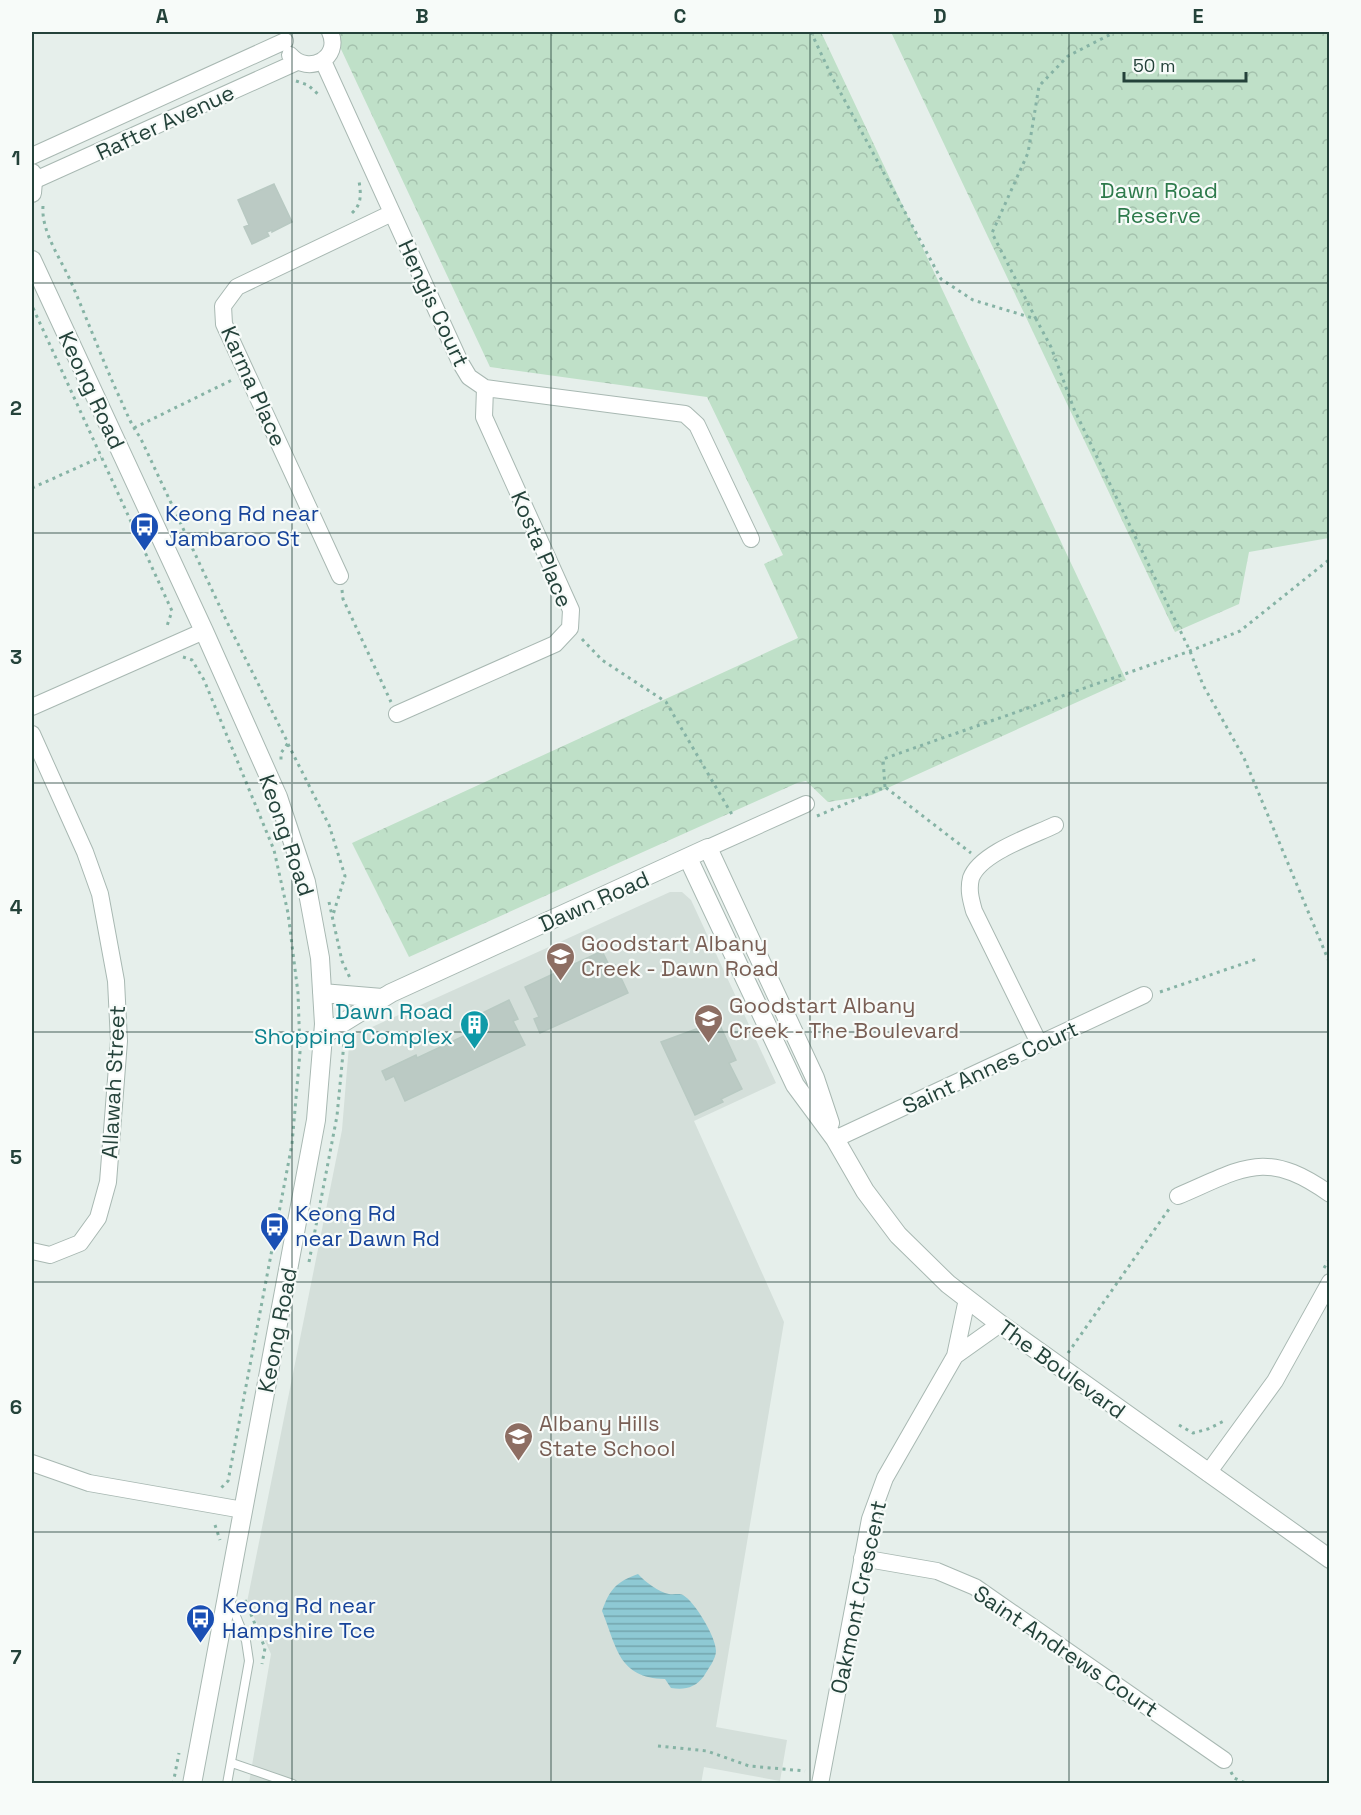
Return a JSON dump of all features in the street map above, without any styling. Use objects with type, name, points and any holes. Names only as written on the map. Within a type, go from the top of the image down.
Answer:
[{"type":"street","points":[[323,61],[332,50],[333,42],[330,32]]},
{"type":"street","name":"Rafter Avenue","points":[[32,156],[287,36],[288,53],[297,62],[310,65],[323,61]]},
{"type":"street","name":"Hengis Court","points":[[323,61],[460,362],[469,377],[485,388],[685,414],[697,425],[751,539]]},
{"type":"street","name":"Rafter Avenue","points":[[35,186],[297,62]]},
{"type":"street","name":"Karma Place","points":[[340,576],[224,324],[223,306],[237,287],[392,213]]},
{"type":"street","name":"Keong Road","points":[[32,260],[204,631],[278,797],[306,882],[320,958],[323,1035],[316,1120],[243,1510],[234,1594],[192,1784]]},
{"type":"street","name":"Kosta Place","points":[[397,714],[555,644],[570,628],[571,610],[484,417],[485,388]]},
{"type":"street","points":[[32,707],[204,631]]},
{"type":"street","name":"Allawah Street","points":[[32,734],[85,852],[100,894],[116,981],[119,1041],[108,1182],[98,1218],[80,1243],[50,1255],[32,1251]]},
{"type":"street","name":"Dawn Road","points":[[323,1035],[382,998],[743,833],[809,811]]},
{"type":"street","points":[[1039,1044],[969,897],[972,876],[986,860],[1055,825]]},
{"type":"street","name":"The Boulevard","points":[[708,849],[815,1078],[835,1138]]},
{"type":"street","name":"The Boulevard","points":[[688,858],[795,1084],[835,1138],[865,1191],[898,1235],[948,1284],[1000,1324],[1329,1559]]},
{"type":"street","name":"Dawn Road","points":[[322,993],[382,998]]},
{"type":"street","name":"Saint Annes Court","points":[[835,1138],[1144,995]]},
{"type":"street","points":[[1178,1196],[1242,1168],[1264,1165],[1286,1169],[1309,1180],[1329,1194]]},
{"type":"street","points":[[1208,1473],[1275,1381],[1327,1275]]},
{"type":"street","name":"Oakmont Crescent","points":[[820,1784],[870,1520],[885,1478],[955,1356],[967,1299]]},
{"type":"street","name":"Oakmont Crescent","points":[[955,1356],[1000,1324]]},
{"type":"street","points":[[32,1463],[89,1483],[243,1510]]},
{"type":"street","name":"Saint Andrews Court","points":[[862,1558],[937,1571],[975,1587],[1224,1760]]},
{"type":"lane","points":[[227,1784],[249,1661],[234,1594]]},
{"type":"lane","points":[[232,1763],[293,1784]]},
{"type":"path","points":[[811,32],[831,75],[941,279],[973,300],[1036,320]]},
{"type":"path","points":[[1115,32],[1068,56],[1039,86],[1028,153],[992,233],[1051,347],[1074,410],[1190,651],[1203,685],[1249,768],[1329,964]]},
{"type":"path","points":[[288,82],[295,81],[308,85],[318,94],[324,105]]},
{"type":"path","points":[[354,231],[345,219],[355,210],[362,198],[358,179]]},
{"type":"path","points":[[35,186],[51,240],[71,282],[105,368],[228,624],[329,825],[345,876],[332,916]]},
{"type":"path","points":[[32,303],[172,610],[167,626]]},
{"type":"path","points":[[134,428],[247,373]]},
{"type":"path","points":[[32,488],[102,457]]},
{"type":"path","points":[[986,860],[974,854],[885,787],[883,759],[1190,651],[1240,631],[1329,559]]},
{"type":"path","points":[[340,576],[343,599],[397,714]]},
{"type":"path","points":[[570,628],[602,660],[666,702],[743,833]]},
{"type":"path","points":[[181,657],[192,660],[204,680],[274,850],[288,913],[298,993],[300,1052],[292,1144],[228,1481],[220,1489]]},
{"type":"path","points":[[280,769],[281,753],[288,744]]},
{"type":"path","points":[[809,811],[885,787]]},
{"type":"path","points":[[327,893],[342,961],[350,975],[351,986]]},
{"type":"path","points":[[1144,995],[1164,992],[1257,959]]},
{"type":"path","points":[[308,1263],[337,1116],[343,1045],[348,1036]]},
{"type":"path","points":[[1059,1367],[1178,1196]]},
{"type":"path","points":[[1327,1275],[1329,1258]]},
{"type":"path","points":[[1179,1425],[1192,1433],[1225,1421]]},
{"type":"path","points":[[234,1594],[265,1648],[261,1670]]},
{"type":"path","points":[[658,1746],[707,1751],[749,1766],[768,1769],[806,1772],[809,1758],[825,1760]]},
{"type":"shaded area","name":"Albany Hills State School","points":[[670,892],[682,892],[691,900],[776,1083],[694,1121],[784,1322],[716,1727],[787,1740],[780,1781],[704,1767],[701,1784],[249,1783],[271,1654],[247,1602],[342,1130],[349,1045],[353,1037],[361,1032]]},
{"type":"green space","points":[[333,32],[821,32],[1126,680],[872,795],[828,802],[806,781],[797,783],[409,957],[352,843],[798,638],[764,564],[783,555],[707,397],[490,367]]},
{"type":"green space","name":"Dawn Road Reserve","points":[[891,32],[1329,32],[1329,538],[1249,552],[1239,604],[1175,632]]},
{"type":"water","points":[[638,1574],[661,1591],[683,1595],[699,1612],[709,1629],[716,1654],[704,1676],[693,1686],[681,1689],[671,1688],[665,1679],[637,1673],[628,1667],[616,1648],[602,1611],[615,1587]]},
{"type":"building","points":[[274,184],[292,222],[272,232],[272,230],[267,232],[269,236],[252,244],[244,227],[249,225],[238,200]]},
{"type":"building","points":[[602,951],[610,967],[615,965],[628,993],[540,1033],[534,1019],[539,1017],[525,987]]},
{"type":"building","name":"Dawn Road Shopping Complex","points":[[509,1000],[518,1019],[513,1021],[525,1045],[405,1101],[394,1076],[386,1080],[382,1071],[416,1055],[417,1058],[485,1026],[480,1014]]},
{"type":"building","points":[[718,1021],[736,1060],[729,1063],[742,1089],[721,1099],[723,1102],[695,1115],[661,1042]]},
{"type":"place","name":"Keong Rd near Jambaroo St","points":[[144,552]]},
{"type":"place","name":"Goodstart Albany Creek - Dawn Road","points":[[560,982]]},
{"type":"place","name":"Goodstart Albany Creek - The Boulevard","points":[[708,1044]]},
{"type":"place","name":"Dawn Road Shopping Complex","points":[[474,1050]]},
{"type":"place","name":"Keong Rd near Dawn Rd","points":[[274,1252]]},
{"type":"place","name":"Albany Hills State School","points":[[518,1462]]},
{"type":"place","name":"Keong Rd near Hampshire Tce","points":[[201,1644]]}]
